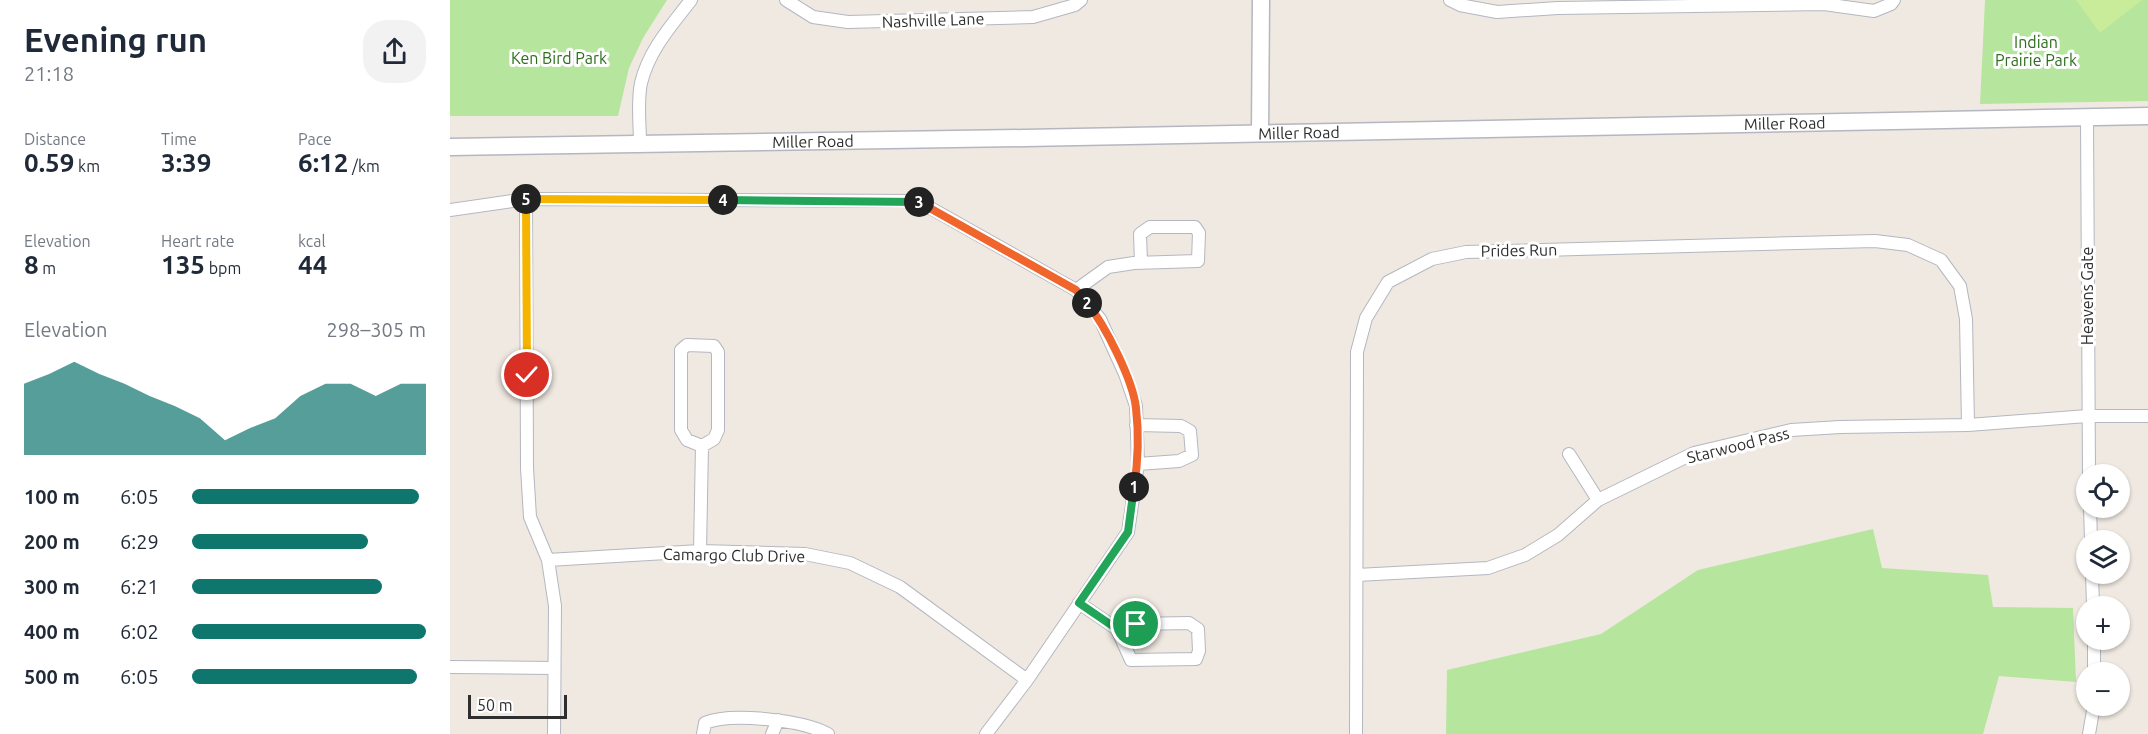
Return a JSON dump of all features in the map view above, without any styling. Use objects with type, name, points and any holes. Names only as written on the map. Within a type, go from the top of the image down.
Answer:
[{"type":"street","points":[[640,144],[641,85],[650,57],[691,0]]},
{"type":"street","name":"Nashville Lane","points":[[786,0],[813,17],[848,22],[1033,17],[1075,5],[1081,0]]},
{"type":"street","points":[[1260,133],[1261,0]]},
{"type":"street","points":[[1450,0],[1460,5],[1497,12],[1558,4],[1824,2],[1874,11],[1891,4],[1894,0]]},
{"type":"street","name":"Miller Road","points":[[450,147],[2148,116]]},
{"type":"street","name":"Heavens Gate","points":[[2086,118],[2089,464]]},
{"type":"street","points":[[526,199],[528,488],[530,517],[548,560],[555,606],[554,734]]},
{"type":"street","points":[[450,210],[526,199],[918,201],[1076,290],[1100,319],[1117,355],[1136,406],[1138,464],[1128,532],[1027,680],[986,734]]},
{"type":"street","points":[[1076,290],[1108,267],[1141,262],[1198,261],[1199,232],[1195,228],[1150,227],[1140,234],[1141,262]]},
{"type":"street","name":"Prides Run","points":[[1356,734],[1357,352],[1366,318],[1388,282],[1432,258],[1466,252],[1875,241],[1908,244],[1941,260],[1960,286],[1966,319],[1968,425]]},
{"type":"street","points":[[687,345],[714,346],[718,352],[718,430],[714,439],[702,446],[687,440],[681,430],[681,350],[687,345]]},
{"type":"street","name":"Starwood Pass","points":[[1357,575],[1488,568],[1525,555],[1558,535],[1598,500],[1694,453],[1791,430],[1968,425],[2087,416],[2148,416]]},
{"type":"street","points":[[1136,425],[1181,426],[1190,431],[1192,442],[1192,455],[1179,461],[1138,464]]},
{"type":"street","points":[[700,551],[702,446]]},
{"type":"street","points":[[1569,454],[1598,500]]},
{"type":"street","name":"Camargo Club Drive","points":[[548,560],[700,551],[805,554],[850,563],[900,587],[1027,680]]},
{"type":"street","points":[[1079,603],[1117,629],[1131,660],[1196,658],[1199,651],[1198,629],[1190,623],[1136,624],[1117,629]]},
{"type":"street","points":[[450,667],[554,668]]},
{"type":"street","points":[[2089,734],[2092,716]]},
{"type":"street","points":[[703,734],[705,723],[716,718],[778,720],[798,723],[828,734]]},
{"type":"street","points":[[772,734],[778,720]]},
{"type":"green space","name":"Ken Bird Park","points":[[450,0],[667,0],[643,38],[629,68],[618,116],[450,116]]},
{"type":"green space","name":"Indian Prairie Park","points":[[1985,0],[2148,0],[2148,101],[1980,104]]},
{"type":"green space","points":[[2076,0],[2142,0],[2100,33]]},
{"type":"green space","points":[[1873,529],[1882,568],[1988,575],[1993,607],[2073,608],[2076,682],[1999,676],[1983,734],[1446,734],[1447,670],[1601,634],[1698,570]]},
{"type":"route","points":[[527,375],[526,199],[918,201],[1076,290],[1100,319],[1125,374],[1136,406],[1138,464],[1128,532],[1079,603],[1117,629],[1136,624]]}]
